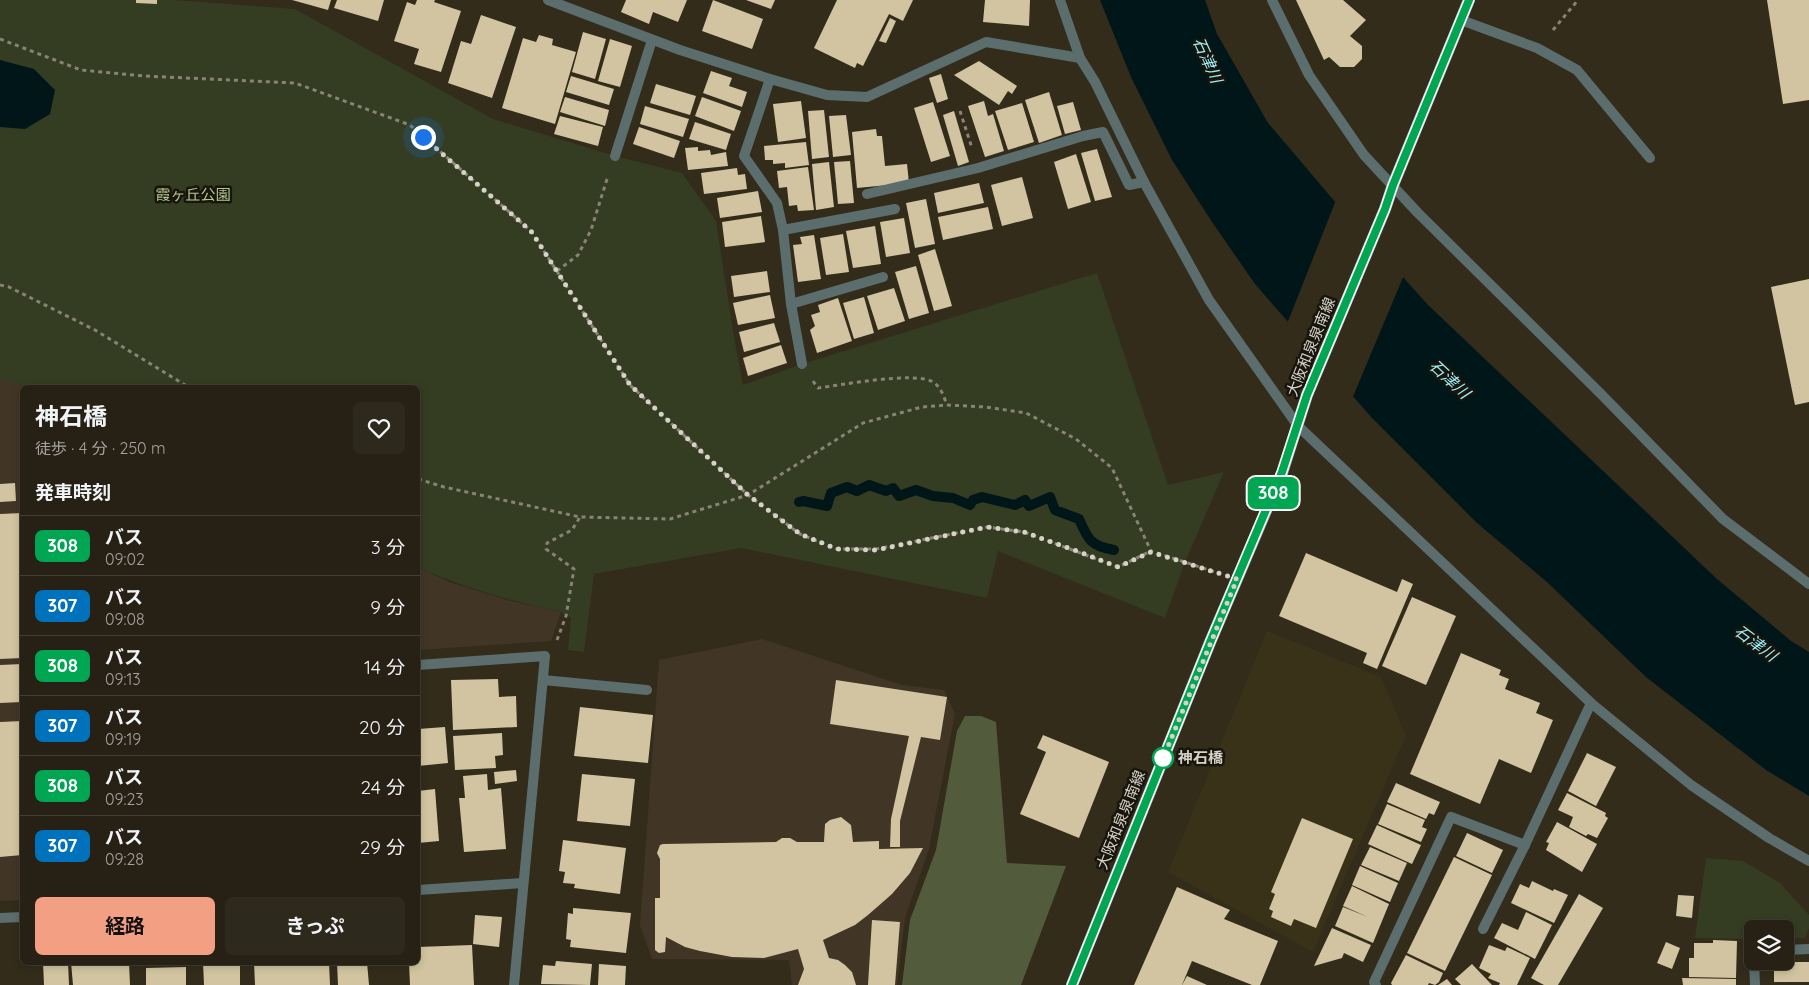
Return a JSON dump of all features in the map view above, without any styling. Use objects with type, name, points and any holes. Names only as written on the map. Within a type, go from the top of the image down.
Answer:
[{"type":"main road","name":"大阪和泉泉南線","points":[[1072,985],[1211,640],[1282,472],[1307,395],[1385,209],[1393,185],[1469,0]]},
{"type":"street","points":[[548,0],[652,40],[770,79],[827,95],[867,97],[986,42],[1080,58]]},
{"type":"street","points":[[1060,0],[1080,58],[1095,82],[1144,182],[1209,300],[1298,426],[1591,703],[1690,785],[1769,838],[1809,861]]},
{"type":"street","points":[[1272,0],[1310,75],[1364,155],[1418,213],[1601,394],[1723,519],[1809,584]]},
{"type":"street","points":[[1461,20],[1537,48],[1577,70],[1650,158]]},
{"type":"street","points":[[615,156],[652,40]]},
{"type":"street","points":[[770,79],[744,156],[777,203],[783,230],[791,304],[802,364]]},
{"type":"street","points":[[867,194],[978,168],[1083,136],[1103,132],[1129,185],[1144,182]]},
{"type":"street","points":[[783,230],[895,209]]},
{"type":"street","points":[[791,304],[883,277]]},
{"type":"street","points":[[420,665],[545,656],[514,985]]},
{"type":"street","points":[[543,680],[647,690]]},
{"type":"street","points":[[1483,929],[1525,845],[1591,703]]},
{"type":"street","points":[[1376,985],[1374,982],[1451,817],[1525,845]]},
{"type":"street","points":[[420,890],[523,882]]},
{"type":"street","points":[[0,918],[20,917]]},
{"type":"street","points":[[1794,950],[1809,949]]},
{"type":"street","points":[[1754,970],[1755,985]]},
{"type":"path","points":[[1553,30],[1578,0]]},
{"type":"path","points":[[0,39],[81,70],[144,76],[295,83],[410,125],[531,231],[630,385],[748,495],[800,534],[837,549],[876,550],[987,527],[1024,532],[1118,567],[1151,552],[1237,579]]},
{"type":"path","points":[[960,111],[978,168]]},
{"type":"path","points":[[557,271],[578,255],[591,230],[615,156]]},
{"type":"path","points":[[0,285],[9,287],[95,330],[185,385]]},
{"type":"path","points":[[802,364],[818,388],[912,377],[933,382],[941,391],[947,405]]},
{"type":"path","points":[[420,480],[444,488],[580,517],[670,519],[748,495],[864,423],[922,406],[986,407],[1026,413],[1076,439],[1112,468],[1151,552]]},
{"type":"path","points":[[566,616],[574,569],[546,549],[547,544],[572,530],[580,517]]},
{"type":"shaded area","points":[[0,378],[23,385],[20,385],[20,900],[0,901]]},
{"type":"shaded area","points":[[420,568],[449,582],[507,600],[561,612],[551,641],[420,650]]},
{"type":"shaded area","points":[[1267,631],[1381,677],[1406,735],[1313,952],[1168,872]]},
{"type":"shaded area","points":[[762,639],[902,685],[944,690],[955,714],[929,849],[905,918],[897,985],[792,985],[789,960],[652,959],[640,925],[659,660]]},
{"type":"green space","name":"霞ヶ丘公園","points":[[0,0],[173,0],[295,9],[493,119],[615,156],[682,173],[716,221],[743,385],[802,364],[1097,273],[1168,485],[1224,472],[1185,562],[1165,618],[998,551],[987,598],[741,548],[594,574],[584,652],[568,650],[571,617],[561,612],[471,588],[420,568],[420,385],[20,385],[0,378]]},
{"type":"green space","points":[[965,716],[981,716],[996,722],[1007,863],[1066,866],[1021,985],[902,985],[910,920],[936,850],[957,731]]},
{"type":"green space","points":[[1706,858],[1743,861],[1780,883],[1809,915],[1809,928],[1805,938],[1794,938],[1794,920],[1744,920],[1744,939],[1695,938]]},
{"type":"water","name":"石津川","points":[[1100,0],[1205,0],[1217,34],[1268,123],[1330,196],[1428,305],[1717,579],[1791,641],[1809,652],[1809,796],[1766,770],[1646,677],[1547,582],[1477,523],[1372,418],[1255,284],[1212,222],[1172,160],[1131,77]]},
{"type":"water","points":[[0,60],[34,69],[55,90],[50,114],[25,129],[0,127]]},
{"type":"pier","points":[[1336,200],[1404,275],[1352,399],[1287,324]]},
{"type":"building","points":[[136,0],[157,0],[157,4],[136,3]]},
{"type":"building","points":[[292,0],[331,0],[328,10]]},
{"type":"building","points":[[337,0],[384,0],[378,21],[334,8]]},
{"type":"building","points":[[417,0],[435,0],[434,2],[461,11],[441,72],[414,64],[419,49],[394,41],[407,2],[415,5]]},
{"type":"building","points":[[626,0],[687,0],[678,22],[653,12],[649,24],[621,12]]},
{"type":"building","points":[[713,0],[763,19],[752,49],[702,31]]},
{"type":"building","points":[[746,0],[775,0],[771,9]]},
{"type":"building","points":[[837,0],[913,0],[903,21],[889,14],[863,66],[857,63],[855,68],[814,48]]},
{"type":"building","points":[[985,0],[1030,0],[1029,26],[983,22]]},
{"type":"building","points":[[1296,0],[1343,0],[1366,20],[1350,36],[1362,46],[1362,59],[1354,67],[1340,67],[1329,57],[1324,60]]},
{"type":"building","points":[[1767,0],[1809,0],[1809,100],[1783,104]]},
{"type":"building","points":[[481,15],[516,27],[492,98],[448,83],[461,41],[471,44]]},
{"type":"building","points":[[890,18],[896,21],[886,43],[879,41]]},
{"type":"building","points":[[583,32],[606,39],[595,79],[572,72]]},
{"type":"building","points":[[539,35],[553,39],[552,45],[576,52],[555,124],[502,108],[523,38],[536,42]]},
{"type":"building","points":[[610,39],[632,46],[620,87],[598,81]]},
{"type":"building","points":[[979,61],[1017,86],[1012,94],[1008,91],[999,105],[954,75]]},
{"type":"building","points":[[711,71],[732,78],[729,86],[747,92],[742,107],[703,93]]},
{"type":"building","points":[[941,74],[948,99],[937,103],[929,78]]},
{"type":"building","points":[[571,76],[614,89],[609,105],[566,92]]},
{"type":"building","points":[[656,84],[696,96],[690,115],[650,103]]},
{"type":"building","points":[[1049,92],[1062,135],[1039,143],[1025,100]]},
{"type":"building","points":[[565,97],[609,110],[605,126],[560,112]]},
{"type":"building","points":[[702,97],[741,111],[734,131],[695,116]]},
{"type":"building","points":[[801,101],[806,138],[778,142],[773,104]]},
{"type":"building","points":[[984,101],[988,116],[993,114],[1004,151],[985,157],[968,106]]},
{"type":"building","points":[[933,102],[950,156],[931,162],[914,108]]},
{"type":"building","points":[[1073,102],[1081,130],[1065,134],[1057,106]]},
{"type":"building","points":[[1022,103],[1034,142],[1008,150],[995,111]]},
{"type":"building","points":[[645,106],[689,119],[683,137],[640,124]]},
{"type":"building","points":[[824,110],[829,157],[812,159],[808,111]]},
{"type":"building","points":[[954,111],[969,162],[958,166],[943,115]]},
{"type":"building","points":[[846,115],[851,155],[833,157],[829,116]]},
{"type":"building","points":[[560,116],[603,127],[598,146],[554,134]]},
{"type":"building","points":[[695,122],[731,134],[726,150],[689,139]]},
{"type":"building","points":[[639,127],[680,141],[674,158],[633,144]]},
{"type":"building","points":[[876,129],[877,136],[882,136],[885,166],[907,164],[909,183],[857,188],[852,132]]},
{"type":"building","points":[[806,142],[809,165],[785,168],[785,163],[773,164],[773,160],[765,160],[764,146]]},
{"type":"building","points":[[698,147],[698,151],[710,150],[711,155],[726,152],[728,166],[688,170],[685,148]]},
{"type":"building","points":[[1097,149],[1112,197],[1095,201],[1081,153]]},
{"type":"building","points":[[1076,154],[1091,202],[1068,209],[1054,162]]},
{"type":"building","points":[[850,161],[854,203],[838,204],[834,162]]},
{"type":"building","points":[[829,162],[834,207],[816,210],[812,164]]},
{"type":"building","points":[[808,167],[814,210],[798,211],[797,205],[789,206],[787,187],[779,188],[777,171]]},
{"type":"building","points":[[737,168],[738,175],[745,174],[747,189],[704,194],[701,173]]},
{"type":"building","points":[[1022,177],[1033,218],[1002,226],[991,185]]},
{"type":"building","points":[[979,183],[984,203],[938,213],[934,193]]},
{"type":"building","points":[[758,191],[762,212],[720,218],[717,198]]},
{"type":"building","points":[[926,199],[935,244],[915,248],[906,203]]},
{"type":"building","points":[[988,207],[993,229],[943,240],[938,217]]},
{"type":"building","points":[[761,216],[765,242],[725,247],[722,222]]},
{"type":"building","points":[[904,218],[910,253],[886,257],[880,222]]},
{"type":"building","points":[[875,226],[881,264],[853,268],[846,231]]},
{"type":"building","points":[[843,234],[849,272],[826,275],[820,238]]},
{"type":"building","points":[[814,235],[821,279],[798,282],[793,245],[802,244],[800,237]]},
{"type":"building","points":[[935,249],[952,306],[934,311],[918,255]]},
{"type":"building","points":[[916,266],[929,313],[909,319],[895,272]]},
{"type":"building","points":[[767,271],[770,292],[734,297],[731,276]]},
{"type":"building","points":[[1809,279],[1809,402],[1795,405],[1771,287]]},
{"type":"building","points":[[894,288],[905,321],[878,330],[867,296]]},
{"type":"building","points":[[770,295],[775,318],[738,325],[733,303]]},
{"type":"building","points":[[864,297],[874,333],[854,339],[843,303]]},
{"type":"building","points":[[838,298],[852,341],[817,353],[810,330],[815,326],[811,315],[820,312],[818,305]]},
{"type":"building","points":[[774,323],[780,342],[744,352],[739,332]]},
{"type":"building","points":[[781,345],[787,363],[748,376],[743,358]]},
{"type":"building","points":[[15,483],[16,501],[0,502],[0,484]]},
{"type":"building","points":[[20,513],[20,658],[0,659],[0,514]]},
{"type":"building","points":[[1306,553],[1397,592],[1402,579],[1413,584],[1377,669],[1363,663],[1367,653],[1279,616]]},
{"type":"building","points":[[1412,597],[1456,616],[1426,685],[1382,666]]},
{"type":"building","points":[[1461,653],[1501,670],[1499,675],[1509,679],[1505,689],[1540,703],[1536,713],[1553,720],[1531,773],[1499,759],[1480,804],[1410,774]]},
{"type":"building","points":[[20,664],[20,702],[0,703],[0,665]]},
{"type":"building","points":[[498,679],[499,697],[516,696],[517,727],[453,730],[451,680]]},
{"type":"building","points":[[836,680],[947,697],[940,740],[921,737],[900,821],[900,847],[890,847],[891,819],[909,736],[830,724]]},
{"type":"building","points":[[580,707],[653,715],[648,763],[574,756]]},
{"type":"building","points":[[20,721],[20,855],[0,857],[0,722]]},
{"type":"building","points":[[445,727],[448,763],[420,766],[420,729]]},
{"type":"building","points":[[502,733],[503,755],[495,756],[496,768],[455,770],[453,736]]},
{"type":"building","points":[[1043,735],[1109,762],[1079,838],[1020,814],[1046,752],[1037,748]]},
{"type":"building","points":[[1587,753],[1616,767],[1596,806],[1568,791]]},
{"type":"building","points":[[516,770],[517,781],[495,784],[494,772]]},
{"type":"building","points":[[487,774],[488,790],[501,788],[506,849],[464,852],[459,798],[465,798],[463,776]]},
{"type":"building","points":[[582,774],[635,779],[630,826],[577,821]]},
{"type":"building","points":[[1396,783],[1440,802],[1434,815],[1429,813],[1426,819],[1387,802]]},
{"type":"building","points":[[435,789],[439,841],[420,843],[420,791]]},
{"type":"building","points":[[1567,793],[1606,813],[1605,816],[1608,818],[1597,838],[1588,834],[1586,836],[1569,827],[1573,817],[1558,810]]},
{"type":"building","points":[[1387,804],[1425,820],[1422,827],[1427,829],[1421,842],[1378,824]]},
{"type":"building","points":[[841,817],[851,825],[853,842],[879,841],[879,849],[923,848],[910,873],[892,894],[855,925],[823,940],[829,958],[838,960],[852,972],[856,985],[798,985],[804,969],[798,949],[764,958],[732,957],[685,947],[666,937],[665,952],[659,953],[655,950],[655,898],[660,898],[660,859],[657,853],[660,845],[776,842],[782,838],[790,838],[797,842],[824,842],[825,824],[830,820]]},
{"type":"building","points":[[1302,818],[1353,839],[1316,928],[1294,919],[1291,926],[1271,917],[1273,911],[1269,909],[1275,894],[1271,892]]},
{"type":"building","points":[[1557,822],[1597,844],[1582,872],[1546,850],[1549,843],[1546,842]]},
{"type":"building","points":[[1377,825],[1421,845],[1412,864],[1368,844]]},
{"type":"building","points":[[1467,833],[1503,850],[1492,873],[1456,856]]},
{"type":"building","points":[[563,840],[626,848],[620,894],[574,888],[575,884],[563,883],[565,872],[559,871]]},
{"type":"building","points":[[1370,847],[1407,863],[1399,881],[1361,865]]},
{"type":"building","points":[[1454,857],[1492,875],[1445,971],[1407,953]]},
{"type":"building","points":[[1360,866],[1398,883],[1390,902],[1352,885]]},
{"type":"building","points":[[1532,881],[1553,891],[1554,889],[1568,895],[1554,923],[1511,903],[1520,884],[1529,888]]},
{"type":"building","points":[[1352,886],[1389,904],[1373,943],[1335,926],[1343,907],[1368,917],[1343,906]]},
{"type":"building","points":[[1177,887],[1230,910],[1224,919],[1278,941],[1260,985],[1252,985],[1192,961],[1182,985],[1134,985]]},
{"type":"building","points":[[1579,894],[1603,908],[1558,985],[1544,985],[1531,978]]},
{"type":"building","points":[[1678,895],[1694,896],[1692,918],[1676,916]]},
{"type":"building","points":[[573,908],[631,913],[626,953],[570,947],[571,940],[566,939],[568,913],[573,914]]},
{"type":"building","points":[[1526,912],[1552,925],[1535,959],[1494,938],[1502,923],[1518,930]]},
{"type":"building","points":[[475,915],[502,917],[499,947],[473,944]]},
{"type":"building","points":[[872,920],[900,922],[895,985],[868,985]]},
{"type":"building","points":[[1332,928],[1371,945],[1363,962],[1344,953],[1342,958],[1314,966]]},
{"type":"building","points":[[1713,940],[1737,941],[1736,978],[1689,977],[1689,958],[1694,958],[1694,943],[1713,943]]},
{"type":"building","points":[[1666,942],[1680,948],[1672,969],[1657,963]]},
{"type":"building","points":[[472,945],[474,985],[410,985],[409,965],[420,965],[420,947]]},
{"type":"building","points":[[1489,945],[1505,951],[1507,947],[1530,958],[1517,985],[1499,985],[1500,983],[1488,978],[1491,974],[1479,968]]},
{"type":"building","points":[[1406,955],[1443,973],[1439,982],[1435,985],[1429,983],[1428,985],[1392,985],[1391,983]]},
{"type":"building","points":[[556,961],[592,964],[590,985],[541,984],[543,965],[555,966]]},
{"type":"building","points":[[1794,962],[1809,962],[1809,982],[1774,982],[1774,970],[1794,970]]},
{"type":"building","points":[[599,964],[626,966],[625,985],[598,985]]},
{"type":"building","points":[[1472,964],[1492,985],[1461,985],[1455,979]]},
{"type":"building","points":[[43,965],[68,965],[69,985],[44,985]]},
{"type":"building","points":[[71,965],[129,965],[130,985],[73,985]]},
{"type":"building","points":[[203,965],[240,965],[240,985],[204,985]]},
{"type":"building","points":[[254,965],[329,965],[330,985],[255,985]]},
{"type":"building","points":[[337,965],[367,965],[369,985],[338,985]]},
{"type":"building","points":[[186,967],[186,985],[146,985],[146,968]]},
{"type":"building","points":[[1187,976],[1207,985],[1182,985]]},
{"type":"building","points":[[1682,978],[1736,979],[1736,985],[1683,985]]},
{"type":"building","points":[[1447,979],[1452,985],[1438,985]]},
{"type":"waterway","points":[[799,502],[803,501],[827,506],[831,493],[847,487],[857,491],[869,485],[886,491],[893,488],[899,496],[916,490],[933,496],[953,498],[970,505],[973,500],[982,497],[1015,505],[1025,500],[1029,506],[1050,497],[1055,510],[1079,519],[1091,541],[1114,550]]},
{"type":"bus line","name":"308","points":[[1072,985],[1211,640],[1282,472],[1307,395],[1385,209],[1393,185],[1469,0]]},
{"type":"place","name":"神石橋","points":[[1163,758]]},
{"type":"route","points":[[423,137],[531,231],[630,385],[748,495],[800,534],[837,549],[876,550],[987,527],[1024,532],[1118,567],[1151,552],[1237,579],[1160,766],[1163,758]]}]
